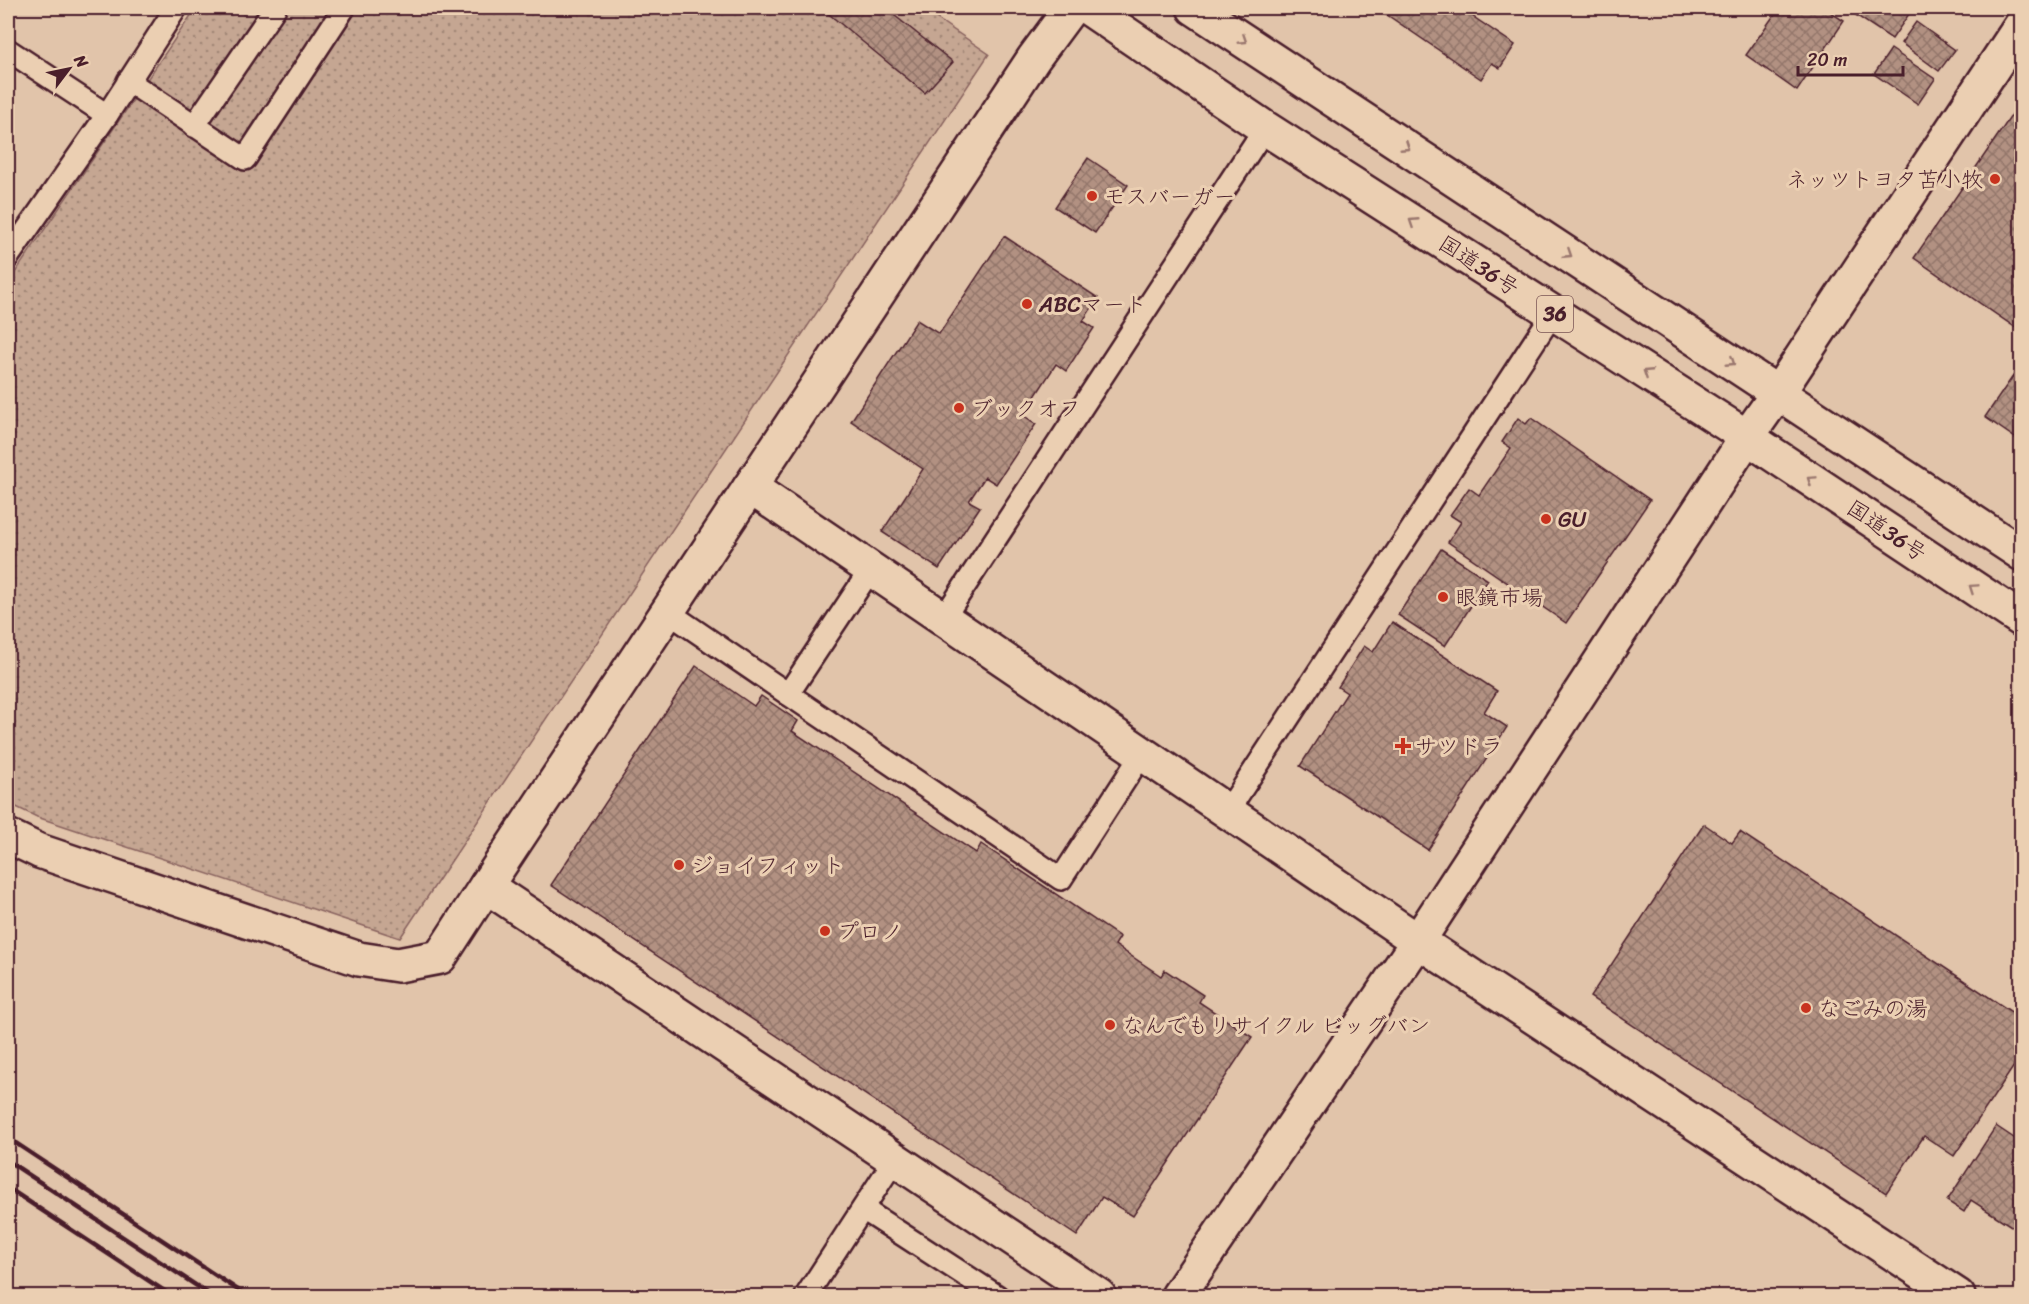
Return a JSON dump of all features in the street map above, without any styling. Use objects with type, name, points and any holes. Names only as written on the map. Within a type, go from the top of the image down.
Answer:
[{"type":"main road","points":[[8,836],[39,851],[359,959],[398,965],[440,957],[1034,58],[1071,8]]},
{"type":"main road","name":"国道36号","points":[[1088,8],[1265,128],[1747,437],[2022,620]]},
{"type":"main road","name":"36","points":[[1194,8],[2022,554]]},
{"type":"main road","points":[[1178,1296],[1418,941],[1747,437],[1779,393],[2021,27]]},
{"type":"main road","points":[[750,487],[1418,941],[1958,1296]]},
{"type":"main road","points":[[486,886],[895,1159],[1082,1292]]},
{"type":"lane","points":[[8,257],[107,115],[176,8]]},
{"type":"lane","points":[[195,126],[275,8]]},
{"type":"lane","points":[[128,81],[245,159],[344,8]]},
{"type":"lane","points":[[8,50],[107,115]]},
{"type":"lane","points":[[943,619],[1265,128]]},
{"type":"lane","points":[[1227,812],[1553,313]]},
{"type":"lane","points":[[788,694],[871,569]]},
{"type":"lane","points":[[668,612],[1061,879],[1142,754]]},
{"type":"lane","points":[[806,1296],[895,1159]]},
{"type":"lane","points":[[863,1209],[997,1296]]},
{"type":"shaded area","points":[[196,8],[921,8],[989,54],[400,938],[37,817],[8,803],[8,283]]},
{"type":"building","points":[[818,8],[885,8],[953,62],[925,93],[830,15]]},
{"type":"building","points":[[1377,8],[1460,8],[1515,45],[1500,68],[1492,63],[1481,79]]},
{"type":"building","points":[[1779,8],[1824,8],[1844,21],[1797,91],[1746,55]]},
{"type":"building","points":[[1845,8],[1901,8],[1909,14],[1892,39]]},
{"type":"building","points":[[1916,22],[1955,50],[1939,71],[1901,43]]},
{"type":"building","points":[[1891,49],[1935,79],[1918,104],[1874,74]]},
{"type":"building","name":"ネッツトヨタ苫小牧","points":[[2022,100],[2022,332],[1914,258]]},
{"type":"building","name":"モスバーガー","points":[[1088,158],[1128,185],[1095,233],[1055,207]]},
{"type":"building","points":[[1004,236],[1098,298],[1083,321],[1094,328],[1066,371],[1056,364],[1023,415],[1036,424],[996,484],[985,477],[969,501],[980,507],[939,569],[882,532],[923,469],[851,421],[917,320],[939,334]]},
{"type":"building","points":[[2022,363],[2022,442],[2021,442],[1985,417]]},
{"type":"building","name":"GU","points":[[1518,418],[1526,424],[1531,418],[1650,500],[1566,623],[1448,542],[1461,522],[1450,515],[1469,488],[1479,495],[1511,448],[1502,442]]},
{"type":"building","name":"眼鏡市場","points":[[1441,549],[1488,580],[1445,646],[1398,615]]},
{"type":"building","name":"サツドラ","points":[[1392,622],[1497,691],[1484,712],[1507,727],[1428,850],[1300,766],[1347,693],[1338,687],[1364,646],[1373,652]]},
{"type":"building","points":[[696,666],[754,706],[761,696],[798,721],[792,731],[976,853],[981,844],[1120,937],[1115,945],[1161,976],[1165,970],[1203,995],[1199,1002],[1252,1037],[1133,1216],[1102,1197],[1077,1236],[551,885]]},
{"type":"building","name":"なごみの湯","points":[[1704,824],[1732,843],[1740,832],[2022,1019],[2022,1054],[1954,1156],[1924,1136],[1886,1193],[1590,997]]},
{"type":"building","points":[[1996,1126],[2017,1140],[2022,1133],[2022,1233],[1971,1200],[1964,1212],[1947,1201]]},
{"type":"railway","points":[[8,1138],[247,1296]]},
{"type":"railway","points":[[8,1161],[212,1296]]},
{"type":"railway","points":[[8,1188],[172,1296]]},
{"type":"place","name":"ネッツトヨタ苫小牧","points":[[1995,179]]},
{"type":"place","name":"モスバーガー","points":[[1092,196]]},
{"type":"place","name":"ABCマート","points":[[1027,304]]},
{"type":"place","name":"ブックオフ","points":[[959,408]]},
{"type":"place","name":"GU","points":[[1546,519]]},
{"type":"place","name":"眼鏡市場","points":[[1443,597]]},
{"type":"place","name":"サツドラ","points":[[1403,746]]},
{"type":"place","name":"ジョイフィット","points":[[679,865]]},
{"type":"place","name":"プロノ","points":[[825,931]]},
{"type":"place","name":"なごみの湯","points":[[1806,1008]]},
{"type":"place","name":"なんでもリサイクル ビッグバン","points":[[1110,1025]]}]
